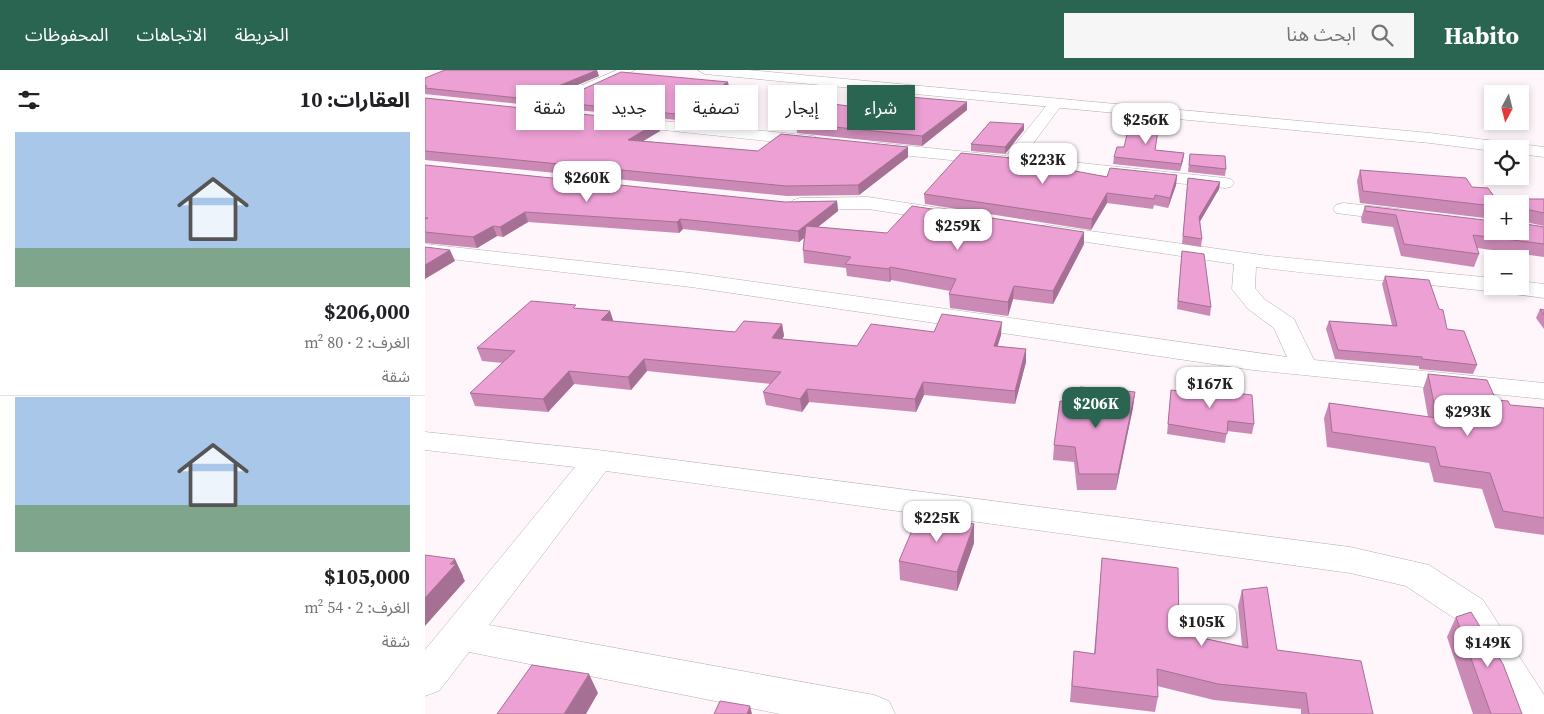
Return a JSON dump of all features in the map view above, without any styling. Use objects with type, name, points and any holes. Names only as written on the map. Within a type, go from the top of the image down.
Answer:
[{"type":"street","points":[[584,89],[628,70]]},
{"type":"street","points":[[705,70],[1484,145]]},
{"type":"street","points":[[1011,161],[1057,103]]},
{"type":"street","points":[[665,127],[835,144]]},
{"type":"street","points":[[854,146],[1225,183]]},
{"type":"street","points":[[1529,150],[1544,152]]},
{"type":"street","points":[[777,203],[868,203],[967,218]]},
{"type":"street","points":[[1343,209],[1418,217]]},
{"type":"street","points":[[1025,227],[1245,260],[1353,273],[1484,284]]},
{"type":"street","points":[[425,250],[691,280],[1253,362],[1544,391]]},
{"type":"street","points":[[1245,260],[1243,289],[1256,304],[1285,324],[1304,367]]},
{"type":"street","points":[[1529,288],[1544,290]]},
{"type":"street","points":[[425,441],[598,460],[1350,560],[1416,575],[1470,610],[1533,714]]},
{"type":"street","points":[[425,679],[598,460]]},
{"type":"street","points":[[460,635],[873,714]]},
{"type":"building","points":[[445,70],[597,70],[561,85],[516,85],[516,98],[425,88],[427,86],[425,86],[425,78]]},
{"type":"building","points":[[621,72],[728,82],[723,85],[675,85],[675,114],[665,113],[665,85],[594,85],[594,106],[584,105],[584,89]]},
{"type":"building","points":[[915,97],[967,102],[922,136],[864,130],[915,130]]},
{"type":"building","points":[[425,98],[516,107],[516,130],[584,130],[584,114],[594,115],[594,130],[645,130],[628,140],[758,151],[781,134],[908,147],[858,185],[786,186],[425,151]]},
{"type":"building","points":[[837,105],[847,106],[847,128],[837,127]]},
{"type":"building","points":[[990,122],[1024,124],[1005,147],[971,144]]},
{"type":"building","points":[[1130,122],[1159,124],[1155,150],[1184,153],[1181,164],[1114,157],[1117,147],[1124,147]]},
{"type":"building","points":[[961,153],[1022,159],[1022,161],[1107,177],[1110,168],[1177,175],[1170,198],[1155,195],[1154,199],[1107,193],[1092,219],[924,194]]},
{"type":"building","points":[[1190,154],[1225,156],[1226,169],[1189,165]]},
{"type":"building","points":[[425,165],[785,202],[837,201],[798,231],[680,219],[677,222],[525,212],[500,227],[493,226],[473,237],[425,232],[425,219],[428,218],[425,218]]},
{"type":"building","points":[[1360,170],[1466,178],[1472,187],[1488,188],[1493,195],[1484,195],[1484,205],[1363,191]]},
{"type":"building","points":[[1188,178],[1220,182],[1199,217],[1202,239],[1183,236]]},
{"type":"building","points":[[1529,199],[1544,199],[1544,213],[1529,210]]},
{"type":"building","points":[[912,206],[1084,232],[1053,291],[1014,286],[1008,302],[949,294],[956,279],[890,267],[889,269],[845,264],[851,257],[803,250],[806,226],[887,233]]},
{"type":"building","points":[[1365,206],[1484,220],[1484,236],[1473,235],[1479,254],[1404,244],[1396,215],[1365,211]]},
{"type":"building","points":[[1529,224],[1544,227],[1544,244],[1512,240],[1529,240]]},
{"type":"building","points":[[425,247],[450,250],[425,265]]},
{"type":"building","points":[[1182,251],[1204,254],[1211,307],[1178,301]]},
{"type":"building","points":[[1385,276],[1429,280],[1439,309],[1443,310],[1447,329],[1464,331],[1477,365],[1422,359],[1422,357],[1338,350],[1329,321],[1397,326]]},
{"type":"building","points":[[531,301],[576,305],[573,308],[610,311],[601,320],[735,332],[744,321],[782,324],[772,338],[857,346],[871,324],[934,332],[942,314],[1002,322],[994,346],[1026,349],[1015,391],[923,382],[915,399],[807,389],[800,399],[763,392],[781,372],[644,359],[628,377],[569,371],[543,399],[470,393],[515,351],[477,348]]},
{"type":"building","points":[[1428,374],[1487,380],[1496,400],[1508,401],[1510,405],[1544,408],[1544,518],[1503,511],[1490,473],[1440,466],[1435,447],[1332,432],[1329,403],[1437,418]]},
{"type":"building","points":[[1080,387],[1135,392],[1118,474],[1079,474],[1075,447],[1054,445],[1060,401],[1078,403]]},
{"type":"building","points":[[1188,387],[1252,395],[1254,424],[1228,421],[1227,434],[1168,424],[1171,390],[1188,392]]},
{"type":"building","points":[[919,514],[974,524],[957,572],[899,561]]},
{"type":"building","points":[[425,555],[455,559],[450,564],[456,564],[425,598]]},
{"type":"building","points":[[1102,558],[1178,568],[1179,633],[1248,648],[1242,590],[1267,587],[1277,650],[1361,661],[1373,714],[1309,714],[1306,693],[1218,684],[1157,669],[1158,697],[1072,686],[1074,651],[1095,654]]},
{"type":"building","points":[[1471,612],[1503,664],[1522,714],[1491,714],[1456,617]]},
{"type":"building","points":[[532,665],[589,674],[564,714],[497,714]]},
{"type":"building","points":[[720,701],[750,706],[747,714],[714,714]]}]
